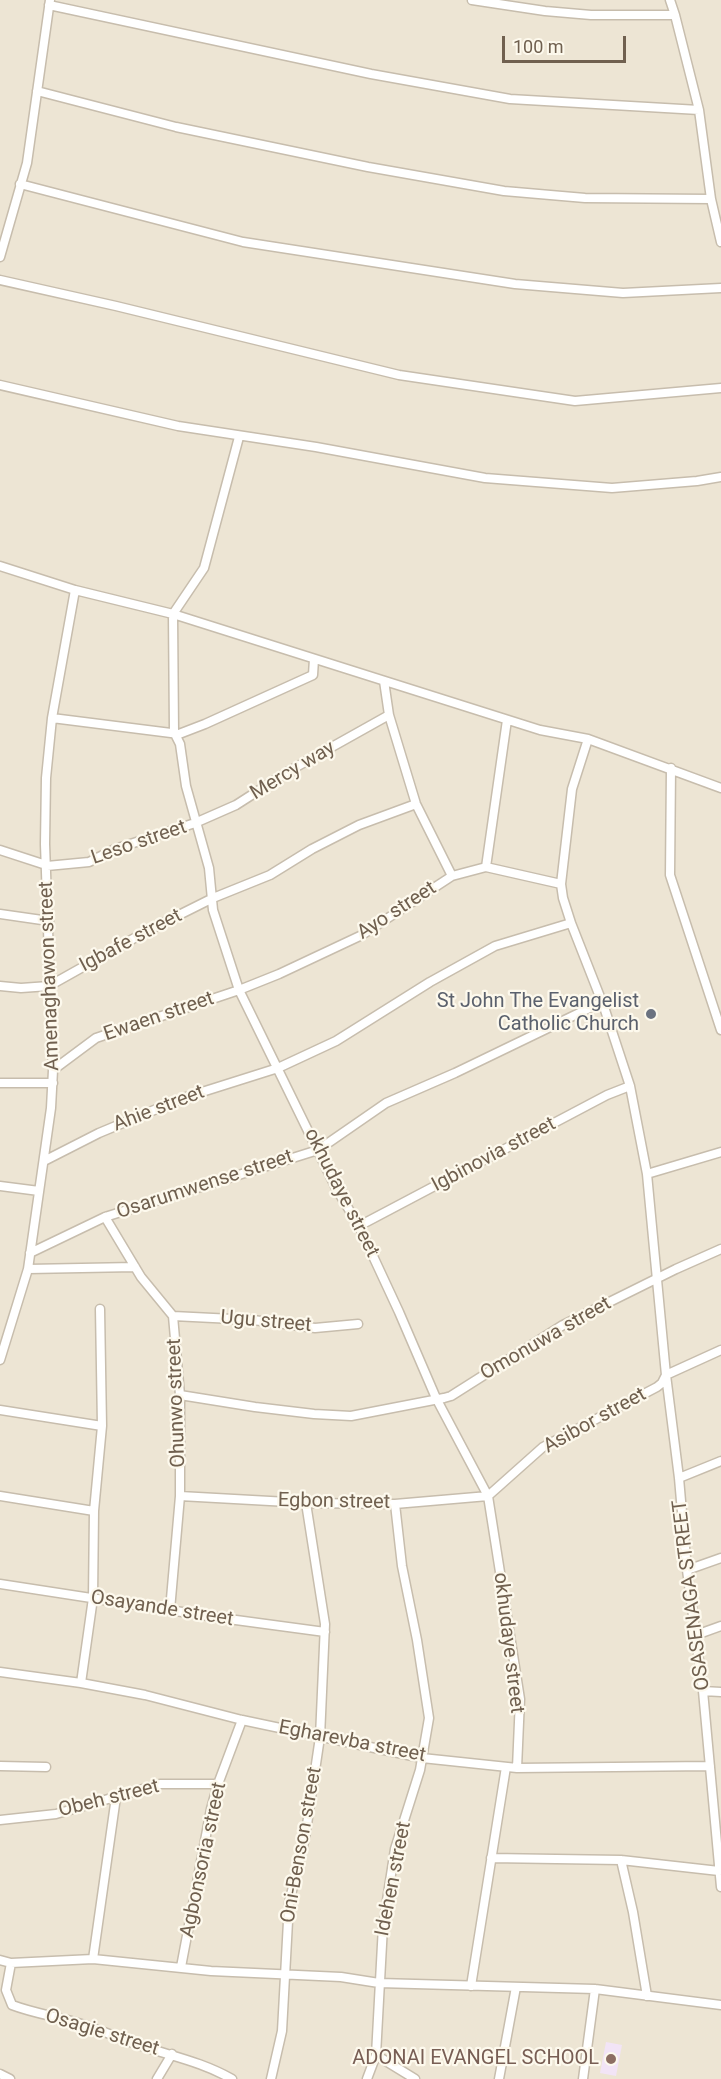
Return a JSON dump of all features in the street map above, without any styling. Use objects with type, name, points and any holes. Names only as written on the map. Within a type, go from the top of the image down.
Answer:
[{"type":"street","points":[[472,0],[591,15],[675,15]]},
{"type":"street","points":[[670,0],[699,110],[711,199],[721,242]]},
{"type":"street","points":[[0,257],[27,163],[50,2],[371,74],[510,99],[699,110]]},
{"type":"street","points":[[37,91],[176,127],[368,167],[504,191],[585,198],[711,199]]},
{"type":"street","points":[[20,184],[243,242],[515,284],[623,293],[721,288]]},
{"type":"street","points":[[0,280],[411,376],[574,400],[721,388]]},
{"type":"street","points":[[0,385],[178,426],[316,447],[484,478],[612,488],[721,477]]},
{"type":"street","points":[[172,614],[204,568],[239,437]]},
{"type":"street","points":[[0,566],[75,590],[172,614],[540,730],[588,739],[721,788]]},
{"type":"street","name":"Amenaghawon street","points":[[0,1360],[28,1269],[44,1161],[52,1083],[46,778],[52,718],[75,590]]},
{"type":"street","name":"okhudaye street","points":[[172,614],[174,732],[180,744],[186,786],[208,868],[213,910],[239,990],[338,1190],[359,1226],[436,1398],[488,1496],[520,1699],[517,1768]]},
{"type":"street","points":[[52,718],[178,734],[313,675],[314,659]]},
{"type":"street","points":[[384,681],[389,715],[417,804],[452,876]]},
{"type":"street","name":"Mercy way","points":[[195,823],[236,805],[289,771],[389,715]]},
{"type":"street","points":[[486,867],[507,720]]},
{"type":"street","points":[[588,739],[572,789],[561,884],[571,923],[602,1002],[630,1086]]},
{"type":"street","points":[[671,768],[670,875],[721,1030]]},
{"type":"street","name":"Igbafe street","points":[[50,986],[147,931],[213,898],[270,876],[312,849],[359,825],[417,804]]},
{"type":"street","name":"Leso street","points":[[47,866],[89,862],[115,849],[195,823]]},
{"type":"street","points":[[0,850],[47,866]]},
{"type":"street","name":"Ayo street","points":[[239,990],[362,935],[452,876],[486,867],[561,884]]},
{"type":"street","points":[[0,914],[49,921]]},
{"type":"street","name":"Ahie street","points":[[44,1161],[99,1133],[183,1098],[278,1068],[336,1041],[430,982],[495,946],[571,923]]},
{"type":"street","points":[[0,986],[21,988],[50,986]]},
{"type":"street","name":"Ewaen street","points":[[53,1070],[96,1038],[239,990]]},
{"type":"street","name":"Osarumwense street","points":[[30,1252],[105,1217],[318,1150],[386,1103],[602,1002]]},
{"type":"street","points":[[0,1083],[52,1083]]},
{"type":"street","name":"OSASENAGA STREET","points":[[630,1086],[647,1174],[687,1570],[703,1691],[721,1885]]},
{"type":"street","name":"Igbinovia street","points":[[359,1226],[607,1095],[630,1086]]},
{"type":"street","points":[[647,1174],[721,1152]]},
{"type":"street","points":[[0,1186],[39,1191]]},
{"type":"street","name":"Ohunwo street","points":[[105,1217],[135,1267],[173,1316],[180,1395],[180,1496],[170,1610]]},
{"type":"street","name":"Omonuwa street","points":[[180,1395],[255,1407],[351,1416],[451,1396],[563,1325],[721,1249]]},
{"type":"street","points":[[28,1269],[135,1267]]},
{"type":"street","points":[[81,1683],[93,1598],[94,1511],[102,1426],[100,1309]]},
{"type":"street","name":"Ugu street","points":[[173,1316],[253,1320],[315,1328],[358,1324]]},
{"type":"street","name":"Asibor street","points":[[488,1496],[543,1447],[657,1387],[666,1375],[721,1350]]},
{"type":"street","points":[[0,1410],[102,1426]]},
{"type":"street","points":[[679,1478],[721,1461]]},
{"type":"street","points":[[0,1496],[94,1511]]},
{"type":"street","name":"Egbon street","points":[[180,1496],[306,1503],[395,1504],[488,1496]]},
{"type":"street","name":"Oni-Benson street","points":[[271,2079],[282,2031],[289,1903],[305,1838],[320,1737],[325,1624],[306,1503]]},
{"type":"street","name":"Idehen street","points":[[367,2079],[376,2055],[382,1926],[395,1849],[422,1758],[429,1718],[417,1640],[402,1566],[395,1504]]},
{"type":"street","points":[[687,1570],[721,1558]]},
{"type":"street","name":"Osayande street","points":[[0,1584],[325,1632]]},
{"type":"street","points":[[696,1635],[721,1626]]},
{"type":"street","name":"Egharevba street","points":[[0,1672],[81,1683],[145,1695],[242,1720],[422,1758],[517,1768],[710,1769],[721,1774]]},
{"type":"street","points":[[703,1691],[721,1692]]},
{"type":"street","name":"Agbonsoria street","points":[[181,1967],[203,1844],[218,1784],[242,1720]]},
{"type":"street","points":[[0,1766],[46,1767]]},
{"type":"street","points":[[471,1986],[506,1767]]},
{"type":"street","name":"Obeh street","points":[[0,1820],[56,1814],[160,1784],[218,1784]]},
{"type":"street","points":[[93,1959],[116,1797]]},
{"type":"street","points":[[491,1858],[621,1860],[719,1871]]},
{"type":"street","points":[[621,1860],[633,1912],[647,1996]]},
{"type":"street","points":[[0,1960],[11,1963],[93,1959],[211,1971],[341,1977],[379,1983],[595,1989],[721,2005]]},
{"type":"street","name":"Osagie street","points":[[11,1963],[6,1990],[12,2005],[30,2012],[76,2022],[139,2045],[172,2054],[217,2070],[232,2079]]},
{"type":"street","points":[[499,2079],[516,1988]]},
{"type":"street","points":[[583,2079],[595,1989]]},
{"type":"street","points":[[157,2079],[172,2054]]},
{"type":"street","points":[[376,2055],[415,2079]]},
{"type":"shaded area","points":[[0,0],[721,0],[721,2079],[0,2079]]},
{"type":"shaded area","name":"ADONAI EVANGEL SCHOOL","points":[[606,2042],[622,2045],[616,2076],[600,2073]]},
{"type":"place","name":"St John The Evangelist Catholic Church","points":[[651,1014]]},
{"type":"place","name":"ADONAI EVANGEL SCHOOL","points":[[611,2059]]}]
